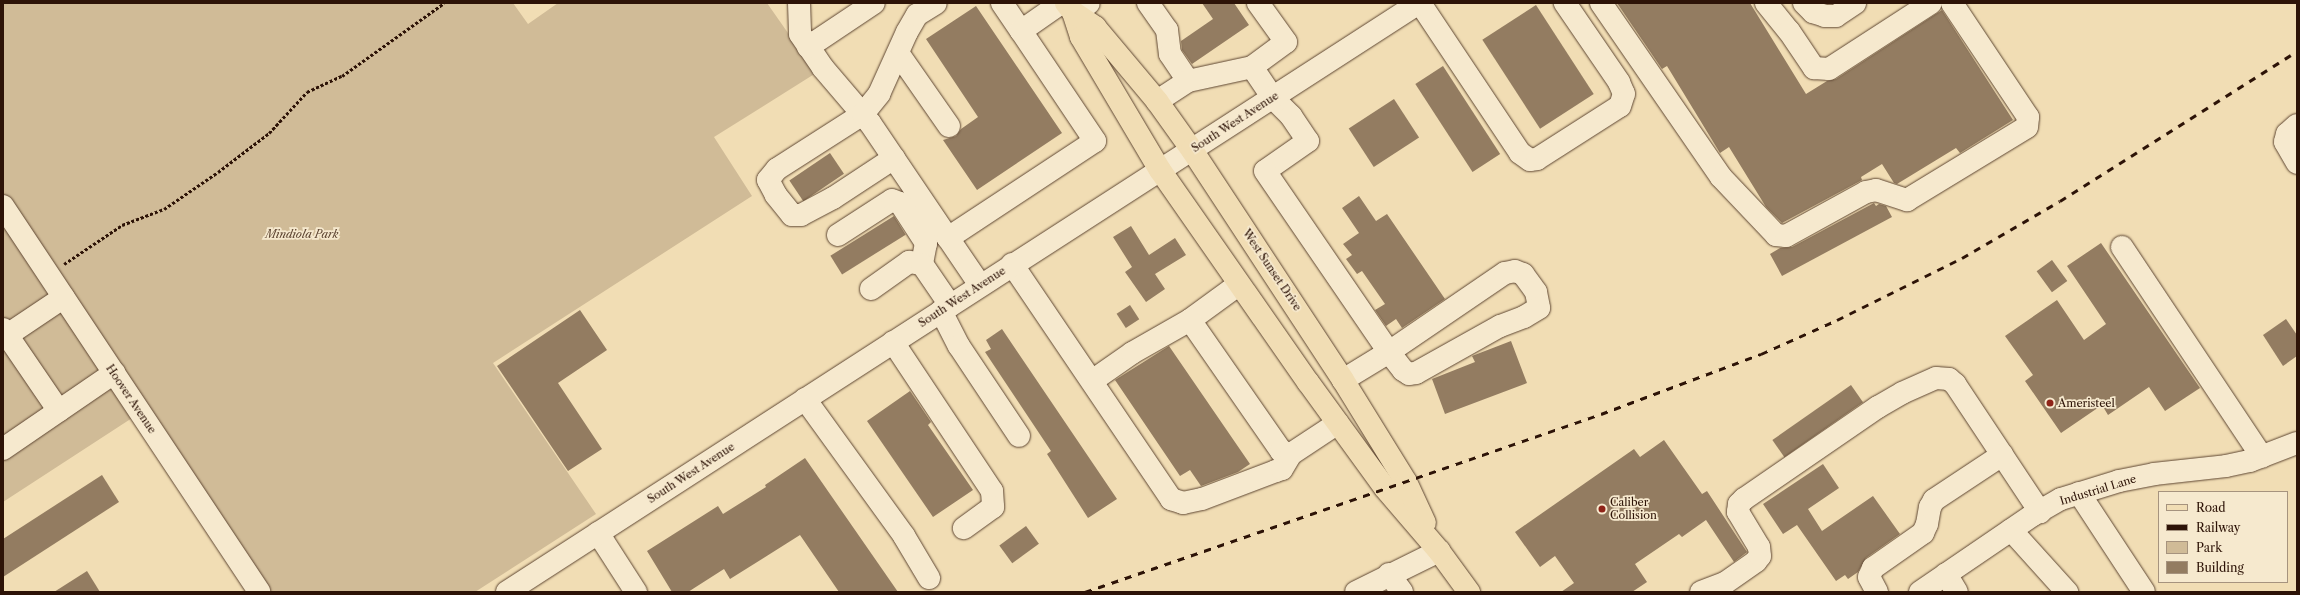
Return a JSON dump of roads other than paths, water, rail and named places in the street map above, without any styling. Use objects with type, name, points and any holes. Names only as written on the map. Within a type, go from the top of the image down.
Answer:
[{"type":"main road","name":"West Sunset Drive","points":[[1072,5],[1095,27],[1158,101],[1192,150],[1343,380],[1406,482],[1439,551]]},
{"type":"main road","name":"West Sunset Drive","points":[[1072,5],[1081,37],[1160,170],[1238,285],[1338,423],[1386,488],[1439,551],[1469,592]]},
{"type":"street","points":[[799,3],[799,31],[808,47],[822,68],[863,114],[980,285]]},
{"type":"street","points":[[808,47],[874,3]]},
{"type":"street","points":[[894,158],[833,198],[801,215],[792,215],[776,195],[768,180],[776,169],[863,114],[879,94],[907,32],[917,15],[936,3]]},
{"type":"street","points":[[948,238],[1095,141],[1002,3]]},
{"type":"street","points":[[1148,3],[1167,30],[1170,54],[1188,81]]},
{"type":"street","points":[[1158,101],[1188,81],[1252,66],[1286,42],[1258,3]]},
{"type":"street","points":[[1408,6],[1520,153],[1530,160],[1537,160],[1620,106],[1624,94],[1619,82],[1565,3]]},
{"type":"street","points":[[1601,3],[1721,177],[1776,235],[1786,236],[1866,192],[1876,190],[1907,200],[2027,127],[2028,117],[1952,3]]},
{"type":"street","points":[[1766,3],[1789,31],[1814,68],[1828,69],[1931,3]]},
{"type":"street","points":[[1804,3],[1813,12],[1825,16],[1836,16],[1855,3]]},
{"type":"street","points":[[1021,31],[1072,5]]},
{"type":"street","name":"South West Avenue","points":[[507,592],[1012,264],[1272,98],[1408,6]]},
{"type":"street","points":[[898,53],[949,126]]},
{"type":"street","points":[[1252,66],[1272,98],[1291,116],[1308,141],[1265,171],[1389,352],[1403,370],[1409,374],[1416,373],[1500,326],[1524,317],[1539,308],[1536,292],[1523,274],[1515,271],[1505,273],[1389,352],[1343,380]]},
{"type":"street","points":[[2297,125],[2287,134],[2285,142],[2297,163]]},
{"type":"street","points":[[838,235],[892,200],[900,203],[926,243],[922,264],[946,308],[959,346],[1019,436]]},
{"type":"street","name":"Hoover Avenue","points":[[3,206],[259,592]]},
{"type":"street","points":[[2122,247],[2262,457]]},
{"type":"street","points":[[870,290],[909,262],[922,264]]},
{"type":"street","points":[[1012,264],[1092,380],[1171,499],[1183,503],[1202,498],[1282,469],[1291,454],[1338,423]]},
{"type":"street","points":[[1092,380],[1132,353],[1190,320],[1238,285]]},
{"type":"street","points":[[59,411],[4,334],[64,297]]},
{"type":"street","points":[[1190,320],[1281,451],[1291,454]]},
{"type":"street","points":[[893,342],[992,491],[993,507],[964,528]]},
{"type":"street","points":[[4,446],[59,411],[114,373]]},
{"type":"street","points":[[1701,592],[1725,583],[1756,561],[1760,556],[1759,547],[1738,512],[1739,504],[1744,498],[1878,407],[1910,389],[1936,378],[1949,379],[1955,384],[2040,512]]},
{"type":"street","points":[[805,399],[904,536],[930,578]]},
{"type":"street","name":"Industrial Lane","points":[[1920,592],[1951,583],[2011,530],[2061,499],[2154,474],[2226,466],[2262,457],[2297,443]]},
{"type":"street","points":[[1877,592],[1868,577],[1873,568],[1923,533],[1927,524],[1930,507],[1934,500],[2002,455]]},
{"type":"street","points":[[2079,493],[2144,592]]},
{"type":"street","points":[[2011,530],[2067,592]]},
{"type":"street","points":[[598,533],[636,592]]},
{"type":"street","points":[[1356,592],[1389,574],[1439,551]]},
{"type":"street","points":[[1389,574],[1402,592]]},
{"type":"railway","points":[[1085,592],[1601,414],[1761,354],[1837,320],[1962,258],[2060,201],[2297,51]]},
{"type":"place","name":"Ameristeel","points":[[2050,403]]},
{"type":"place","name":"Caliber Collision","points":[[1602,509]]},
{"type":"park label","name":"Mindiola Park","points":[[302,234]]}]
